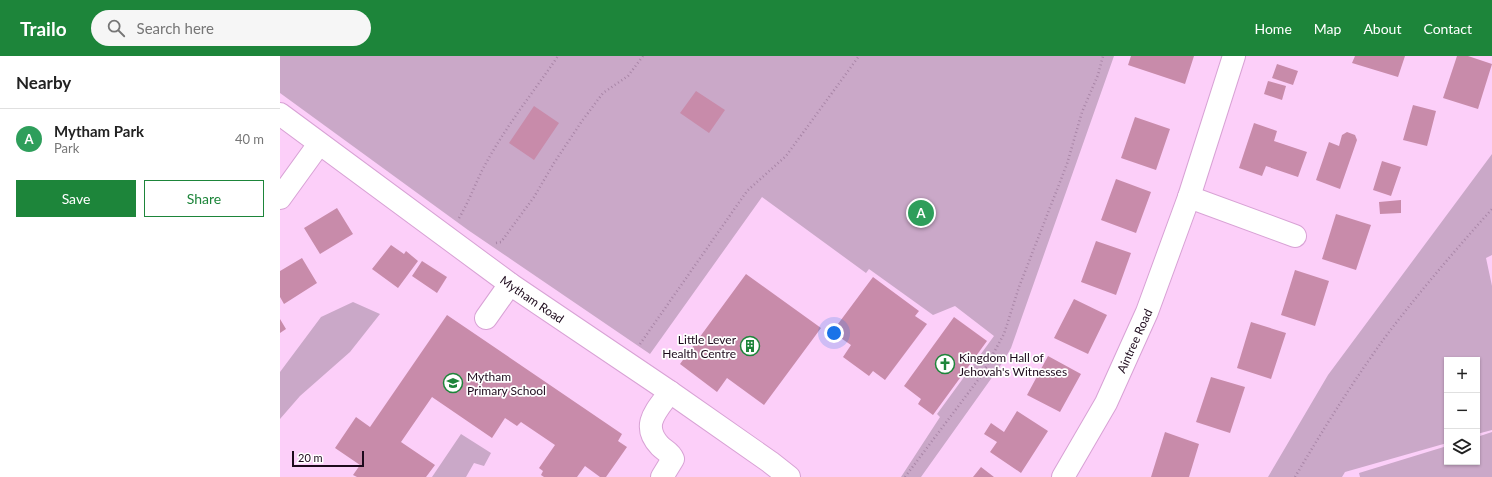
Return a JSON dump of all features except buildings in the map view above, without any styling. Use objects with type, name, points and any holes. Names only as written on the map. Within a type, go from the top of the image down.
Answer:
[{"type":"street","name":"Aintree Road","points":[[1063,477],[1106,403],[1147,312],[1189,197],[1234,56]]},
{"type":"street","name":"Mytham Road","points":[[280,114],[447,239],[510,284],[627,362],[770,462],[789,477]]},
{"type":"street","points":[[280,198],[319,144]]},
{"type":"street","points":[[1189,197],[1295,236]]},
{"type":"street","points":[[486,318],[510,284]]},
{"type":"street","points":[[662,477],[673,459],[671,454],[661,447],[654,438],[651,433],[650,424],[656,412],[670,392]]},
{"type":"path","points":[[447,239],[468,203],[486,164],[502,137],[558,56]]},
{"type":"path","points":[[468,254],[481,246],[501,242],[534,197],[554,163],[603,93],[628,76],[643,56]]},
{"type":"path","points":[[627,362],[747,191],[786,156],[859,56]]},
{"type":"path","points":[[905,477],[981,376],[1004,334],[1019,287],[1067,164],[1082,112],[1098,75],[1103,56]]},
{"type":"path","points":[[1295,477],[1326,425],[1389,333],[1442,266],[1492,209]]},
{"type":"shaded area","points":[[280,56],[1114,56],[1011,348],[1003,362],[921,477],[901,477],[940,417],[937,414],[994,336],[955,306],[933,315],[869,269],[866,273],[762,197],[650,354],[468,230],[280,93]]},
{"type":"shaded area","points":[[1492,154],[1492,255],[1486,258],[1492,286],[1492,430],[1480,433],[1480,357],[1444,357],[1444,444],[1345,472],[1342,477],[1268,477],[1328,375]]},
{"type":"shaded area","points":[[353,302],[380,314],[350,352],[300,396],[280,419],[280,372],[321,317]]},
{"type":"shaded area","points":[[1492,432],[1492,477],[1360,477],[1359,473],[1444,447],[1444,465],[1480,465],[1480,436]]},
{"type":"shaded area","points":[[461,434],[491,453],[484,466],[474,463],[466,477],[432,477]]},
{"type":"place","name":"Mytham Park","points":[[921,213]]},
{"type":"place","name":"Little Lever Health Centre","points":[[750,346]]},
{"type":"place","name":"Kingdom Hall of Jehovah's Witnesses","points":[[945,364]]},
{"type":"place","name":"Mytham Primary School","points":[[453,383]]}]
